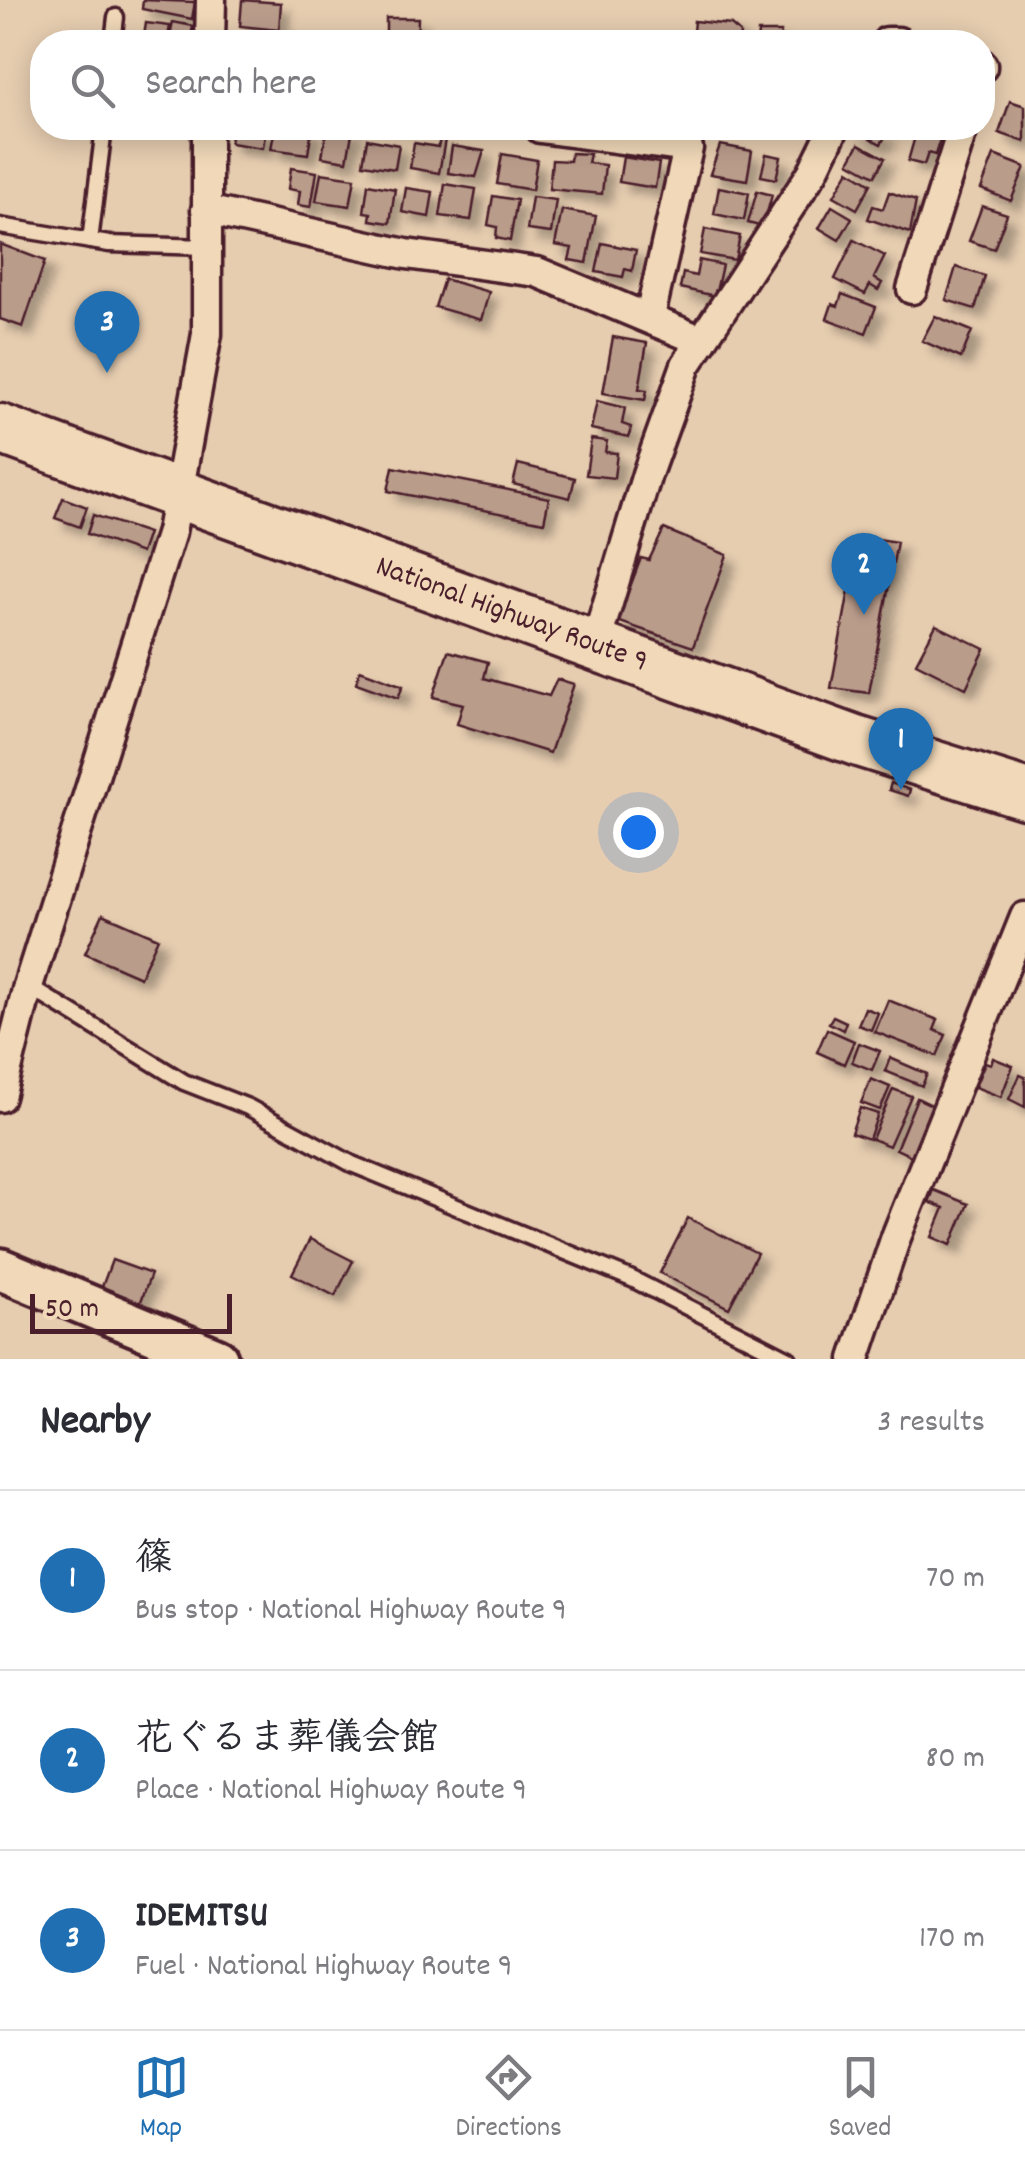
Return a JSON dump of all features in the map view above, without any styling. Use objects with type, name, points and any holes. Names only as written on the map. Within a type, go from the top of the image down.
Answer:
[{"type":"highway","name":"National Highway Route 9","points":[[0,429],[859,742],[1025,794]]},
{"type":"main road","points":[[0,1269],[197,1355]]},
{"type":"street","points":[[210,30],[211,0]]},
{"type":"street","points":[[0,1097],[28,986],[172,532],[207,334],[207,140]]},
{"type":"street","points":[[629,140],[688,148],[650,316]]},
{"type":"street","points":[[595,646],[674,394],[702,341],[812,174],[828,140]]},
{"type":"street","points":[[912,290],[960,140]]},
{"type":"street","points":[[206,210],[406,254],[537,272],[588,296],[650,316],[702,341]]},
{"type":"street","points":[[855,1359],[896,1237],[1024,925]]},
{"type":"lane","points":[[114,30],[116,16]]},
{"type":"lane","points":[[90,241],[103,140]]},
{"type":"lane","points":[[0,226],[90,241],[206,247]]},
{"type":"lane","points":[[28,986],[184,1082],[248,1107],[352,1164],[632,1279],[789,1359]]},
{"type":"building","points":[[143,0],[195,2],[192,19],[142,9]]},
{"type":"building","points":[[242,0],[281,3],[279,30],[240,26]]},
{"type":"building","points":[[386,18],[418,18],[418,30],[386,30]]},
{"type":"building","points":[[694,21],[731,25],[737,30],[693,30]]},
{"type":"building","points":[[173,22],[193,26],[192,30],[171,30]]},
{"type":"building","points":[[146,23],[170,26],[169,30],[145,30]]},
{"type":"building","points":[[1010,101],[1025,106],[1025,142],[999,133]]},
{"type":"building","points":[[230,140],[264,140],[263,148],[230,143]]},
{"type":"building","points":[[273,140],[310,140],[308,154],[271,149]]},
{"type":"building","points":[[325,140],[351,140],[347,161],[322,157]]},
{"type":"building","points":[[367,140],[399,145],[395,169],[363,164]]},
{"type":"building","points":[[440,140],[445,140],[439,173],[410,168],[414,143],[438,147]]},
{"type":"building","points":[[914,140],[940,140],[935,155],[928,153],[924,165],[908,161]]},
{"type":"building","points":[[859,144],[885,158],[875,176],[849,162]]},
{"type":"building","points":[[720,145],[752,151],[747,180],[710,174]]},
{"type":"building","points":[[452,146],[484,151],[476,177],[448,173]]},
{"type":"building","points":[[571,153],[590,154],[588,163],[605,165],[602,194],[549,189],[552,160],[570,161]]},
{"type":"building","points":[[502,154],[537,160],[532,190],[497,184]]},
{"type":"building","points":[[766,154],[781,157],[776,179],[761,176]]},
{"type":"building","points":[[994,155],[1025,167],[1011,201],[981,189]]},
{"type":"building","points":[[623,157],[659,163],[655,188],[619,182]]},
{"type":"building","points":[[291,168],[317,172],[311,207],[298,205],[300,191],[288,189]]},
{"type":"building","points":[[849,170],[871,184],[857,209],[834,196]]},
{"type":"building","points":[[321,173],[355,178],[350,206],[316,201]]},
{"type":"building","points":[[368,184],[395,189],[390,223],[370,220],[371,213],[364,212]]},
{"type":"building","points":[[445,184],[476,189],[471,220],[440,216]]},
{"type":"building","points":[[719,187],[749,193],[744,220],[714,214]]},
{"type":"building","points":[[406,188],[433,192],[429,217],[402,212]]},
{"type":"building","points":[[757,191],[772,195],[763,227],[748,223]]},
{"type":"building","points":[[889,192],[916,201],[910,233],[868,219],[873,206],[883,209]]},
{"type":"building","points":[[493,196],[517,200],[510,241],[496,238],[497,227],[488,225]]},
{"type":"building","points":[[532,197],[556,200],[551,233],[527,230]]},
{"type":"building","points":[[832,206],[852,218],[839,240],[819,228]]},
{"type":"building","points":[[982,206],[1007,214],[994,249],[969,241]]},
{"type":"building","points":[[562,210],[596,216],[587,263],[569,260],[572,248],[555,245]]},
{"type":"building","points":[[705,229],[740,236],[735,260],[700,254]]},
{"type":"building","points":[[854,240],[885,256],[874,278],[882,283],[878,290],[870,285],[865,294],[835,279]]},
{"type":"building","points":[[602,243],[636,250],[632,271],[625,269],[623,277],[596,272]]},
{"type":"building","points":[[0,244],[45,261],[23,327],[0,319]]},
{"type":"building","points":[[699,260],[722,265],[715,296],[680,288],[683,273],[696,276]]},
{"type":"building","points":[[956,267],[985,276],[975,309],[946,300]]},
{"type":"building","points":[[444,279],[489,292],[481,320],[435,307]]},
{"type":"building","points":[[842,294],[876,307],[866,333],[827,319],[832,304],[838,306]]},
{"type":"building","points":[[935,316],[972,331],[961,358],[922,341]]},
{"type":"building","points":[[613,337],[647,343],[639,389],[647,390],[645,400],[603,393]]},
{"type":"building","points":[[597,401],[625,408],[622,424],[631,427],[629,437],[591,429]]},
{"type":"building","points":[[591,439],[607,441],[605,452],[617,453],[614,478],[586,475]]},
{"type":"building","points":[[518,464],[575,478],[570,498],[513,484]]},
{"type":"building","points":[[393,467],[549,498],[544,522],[388,491]]},
{"type":"building","points":[[63,498],[87,507],[80,527],[55,518]]},
{"type":"building","points":[[93,515],[148,533],[141,553],[87,534]]},
{"type":"building","points":[[664,529],[727,555],[693,647],[617,621],[641,558],[649,560]]},
{"type":"building","points":[[859,536],[897,542],[869,693],[831,688]]},
{"type":"building","points":[[936,625],[985,649],[966,688],[916,663]]},
{"type":"building","points":[[448,651],[488,662],[484,678],[549,696],[557,679],[574,684],[550,753],[457,724],[463,704],[433,697]]},
{"type":"building","points":[[360,670],[403,686],[398,698],[356,683]]},
{"type":"building","points":[[891,783],[910,790],[908,796],[889,790]]},
{"type":"building","points":[[103,914],[158,938],[140,977],[85,953]]},
{"type":"building","points":[[888,1000],[938,1020],[934,1030],[946,1035],[937,1056],[875,1032]]},
{"type":"building","points":[[865,1008],[878,1013],[871,1030],[858,1025]]},
{"type":"building","points":[[833,1016],[846,1022],[843,1030],[829,1023]]},
{"type":"building","points":[[827,1029],[854,1041],[844,1064],[817,1052]]},
{"type":"building","points":[[859,1043],[880,1051],[872,1070],[852,1062]]},
{"type":"building","points":[[890,1058],[927,1074],[922,1086],[885,1071]]},
{"type":"building","points":[[993,1058],[1013,1066],[1001,1097],[975,1087],[985,1062],[991,1064]]},
{"type":"building","points":[[1020,1075],[1025,1077],[1025,1107],[1009,1099]]},
{"type":"building","points":[[871,1079],[890,1087],[880,1110],[861,1103]]},
{"type":"building","points":[[893,1089],[911,1096],[889,1146],[872,1139]]},
{"type":"building","points":[[917,1098],[934,1106],[913,1157],[896,1149]]},
{"type":"building","points":[[860,1108],[878,1114],[869,1139],[851,1133]]},
{"type":"building","points":[[934,1190],[968,1204],[951,1245],[932,1237],[944,1208],[929,1202]]},
{"type":"building","points":[[688,1218],[757,1253],[729,1308],[660,1273]]},
{"type":"building","points":[[310,1239],[353,1261],[335,1296],[292,1274]]},
{"type":"building","points":[[112,1260],[151,1274],[139,1307],[100,1292]]},
{"type":"place","name":"IDEMITSU","points":[[107,373]]},
{"type":"place","name":"花ぐるま葬儀会館","points":[[864,615]]},
{"type":"place","name":"篠","points":[[901,790]]}]
